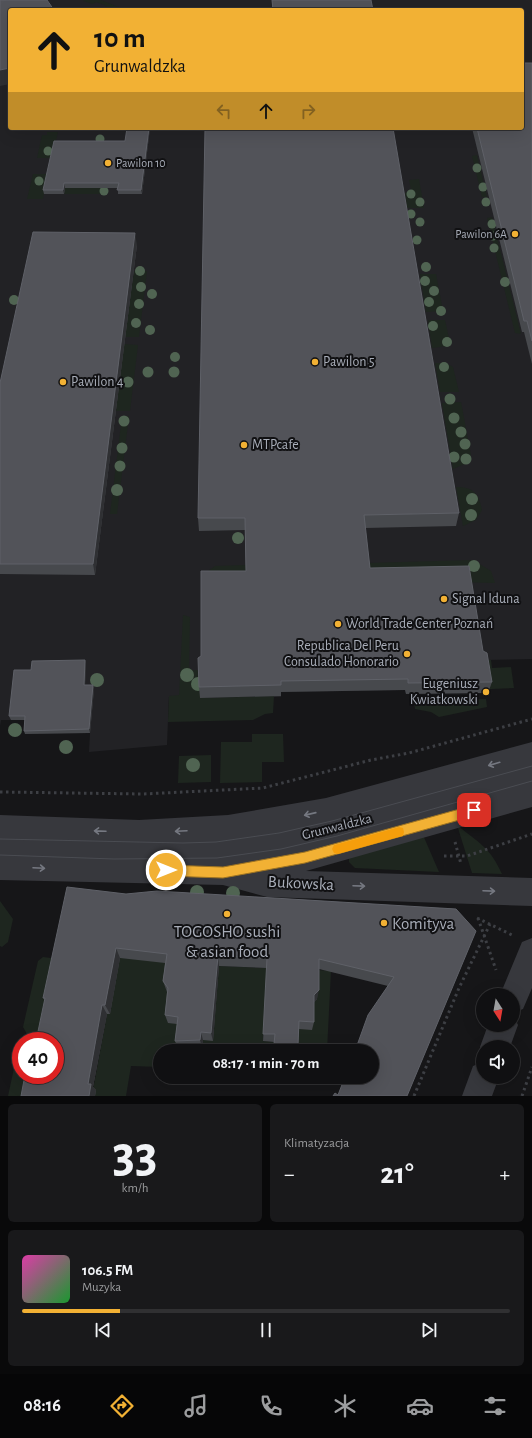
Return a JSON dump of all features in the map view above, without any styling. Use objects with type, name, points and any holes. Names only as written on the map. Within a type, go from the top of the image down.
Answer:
[{"type":"street","name":"Grunwaldzka","points":[[138,843],[284,820],[532,754]]},
{"type":"street","name":"Grunwaldzka","points":[[138,843],[218,850],[280,841],[335,829],[532,774]]},
{"type":"street","name":"Grunwaldzka","points":[[223,872],[305,858],[532,795]]},
{"type":"street","points":[[0,828],[138,843]]},
{"type":"street","points":[[0,847],[138,843]]},
{"type":"street","name":"Bukowska","points":[[0,867],[223,872],[267,883],[472,900],[532,892]]},
{"type":"street","points":[[517,988],[532,952]]},
{"type":"street","points":[[477,1096],[481,1084]]},
{"type":"path","points":[[0,792],[99,792],[144,794],[263,788],[371,760],[409,753],[532,719]]},
{"type":"path","points":[[446,818],[498,976]]},
{"type":"path","points":[[444,856],[467,856],[532,834]]},
{"type":"path","points":[[414,1096],[459,988],[490,924]]},
{"type":"path","points":[[522,1096],[532,1067]]},
{"type":"shaded area","points":[[0,0],[532,0],[532,659],[484,660],[486,692],[484,693],[406,694],[405,690],[281,692],[281,697],[204,698],[169,696],[167,745],[89,752],[90,733],[25,734],[26,720],[1,720],[0,726]]},
{"type":"shaded area","points":[[101,0],[121,8],[103,8],[107,6],[96,2],[93,4],[83,1]]},
{"type":"shaded area","points":[[47,132],[58,132],[52,158],[37,158],[42,135],[47,135]]},
{"type":"shaded area","points":[[477,155],[487,197],[482,197],[472,156]]},
{"type":"shaded area","points":[[33,174],[48,174],[43,199],[27,199]]},
{"type":"shaded area","points":[[419,179],[424,208],[407,208],[405,193],[411,190],[409,180]]},
{"type":"shaded area","points":[[65,188],[104,188],[103,194],[64,194]]},
{"type":"shaded area","points":[[492,217],[521,334],[515,333],[487,218]]},
{"type":"shaded area","points":[[134,271],[147,271],[139,337],[125,337]]},
{"type":"shaded area","points":[[420,274],[436,274],[443,311],[426,312]]},
{"type":"shaded area","points":[[428,320],[445,320],[450,343],[448,346],[432,348]]},
{"type":"shaded area","points":[[124,344],[138,345],[130,411],[116,411]]},
{"type":"shaded area","points":[[435,363],[446,363],[453,367],[459,392],[440,392]]},
{"type":"shaded area","points":[[461,402],[471,455],[465,464],[453,469],[442,403]]},
{"type":"shaded area","points":[[122,416],[129,416],[117,514],[110,514]]},
{"type":"shaded area","points":[[456,487],[467,488],[475,492],[482,510],[476,520],[463,526]]},
{"type":"shaded area","points":[[473,560],[491,571],[495,583],[368,580],[366,563]]},
{"type":"shaded area","points":[[246,565],[246,583],[204,574],[215,566]]},
{"type":"shaded area","points":[[183,615],[190,617],[189,667],[192,670],[199,670],[204,698],[274,696],[273,713],[265,714],[253,720],[168,722],[169,696],[179,695]]},
{"type":"shaded area","points":[[484,660],[491,660],[492,668],[511,667],[514,688],[487,690]]},
{"type":"shaded area","points":[[486,699],[487,707],[439,717],[431,712],[415,709],[414,701]]},
{"type":"shaded area","points":[[252,734],[283,734],[284,762],[262,762],[262,782],[220,783],[221,742],[252,742]]},
{"type":"shaded area","points":[[211,755],[211,782],[178,783],[179,756]]},
{"type":"shaded area","points":[[457,825],[478,841],[488,851],[498,865],[502,874],[472,873]]},
{"type":"shaded area","points":[[423,835],[439,872],[355,868],[349,862],[349,858]]},
{"type":"shaded area","points":[[0,901],[13,919],[8,942],[2,947],[0,946]]},
{"type":"shaded area","points":[[43,957],[59,959],[46,1032],[26,1032],[23,1027],[38,961]]},
{"type":"shaded area","points":[[120,957],[169,963],[170,997],[180,1025],[179,1044],[153,1044],[153,1067],[131,1066],[126,1096],[95,1096],[93,1090],[107,1014],[110,1013]]},
{"type":"shaded area","points":[[219,966],[267,968],[263,1041],[275,1042],[275,1044],[202,1044],[203,1040],[213,1040]]},
{"type":"shaded area","points":[[318,970],[331,971],[327,1044],[297,1044],[298,1029],[312,1029],[313,1003]]},
{"type":"shaded area","points":[[12,1077],[12,1084],[34,1084],[29,1096],[8,1096]]},
{"type":"building","points":[[0,0],[47,0],[53,8],[8,8],[8,68],[0,70]]},
{"type":"building","points":[[272,0],[371,0],[373,8],[273,8]]},
{"type":"building","name":"Pawilon 6A","points":[[524,63],[532,63],[532,341],[527,321],[524,321],[477,130],[524,130]]},
{"type":"building","name":"Pawilon 10","points":[[127,130],[149,130],[141,190],[117,190],[119,183],[64,183],[63,190],[43,190],[54,141],[125,141]]},
{"type":"building","name":"Pawilon 5","points":[[205,130],[393,130],[459,513],[364,515],[370,568],[469,566],[483,651],[487,653],[492,682],[408,683],[408,679],[281,681],[281,685],[199,687],[198,658],[201,656],[201,571],[246,571],[245,518],[198,518]]},
{"type":"building","name":"Pawilon 4","points":[[33,232],[135,233],[93,564],[0,564],[0,383]]},
{"type":"building","points":[[85,660],[84,685],[93,685],[89,729],[24,731],[25,716],[9,716],[14,670],[31,670],[32,661]]},
{"type":"building","points":[[67,887],[126,894],[157,891],[456,909],[476,931],[407,1096],[333,1096],[335,1093],[338,1095],[342,1084],[379,1084],[379,1044],[358,1044],[368,1015],[394,977],[319,959],[319,990],[314,995],[314,1022],[299,1021],[298,1044],[274,1044],[275,1034],[263,1034],[267,958],[218,956],[211,1033],[201,1032],[200,1040],[175,1041],[178,1017],[165,1015],[168,988],[163,981],[167,954],[116,948],[105,1005],[102,1005],[88,1084],[91,1084],[89,1096],[21,1096],[23,1084],[64,1084],[64,1032],[38,1032],[45,998],[43,998]]},
{"type":"tram line","points":[[0,839],[183,843],[216,842],[279,833],[332,821],[532,766]]},
{"type":"tram line","points":[[0,855],[114,859],[217,858],[281,849],[337,836],[532,781]]},
{"type":"slow traffic","points":[[338,849],[399,832]]},
{"type":"place","name":"Pawilon 10","points":[[108,163]]},
{"type":"place","name":"Pawilon 6A","points":[[515,234]]},
{"type":"place","name":"Pawilon 5","points":[[315,362]]},
{"type":"place","name":"Pawilon 4","points":[[63,382]]},
{"type":"place","name":"MTPcafe","points":[[244,445]]},
{"type":"place","name":"Signal Iduna","points":[[444,599]]},
{"type":"place","name":"World Trade Center Poznań","points":[[338,624]]},
{"type":"place","name":"Republica Del Peru Consulado Honorario","points":[[407,654]]},
{"type":"place","name":"Eugeniusz Kwiatkowski","points":[[486,692]]},
{"type":"place","name":"TOGOSHO sushi & asian food","points":[[227,914]]},
{"type":"place","name":"Komityva","points":[[384,923]]},
{"type":"route","points":[[166,870],[223,872],[305,858],[373,840],[474,810]]}]
